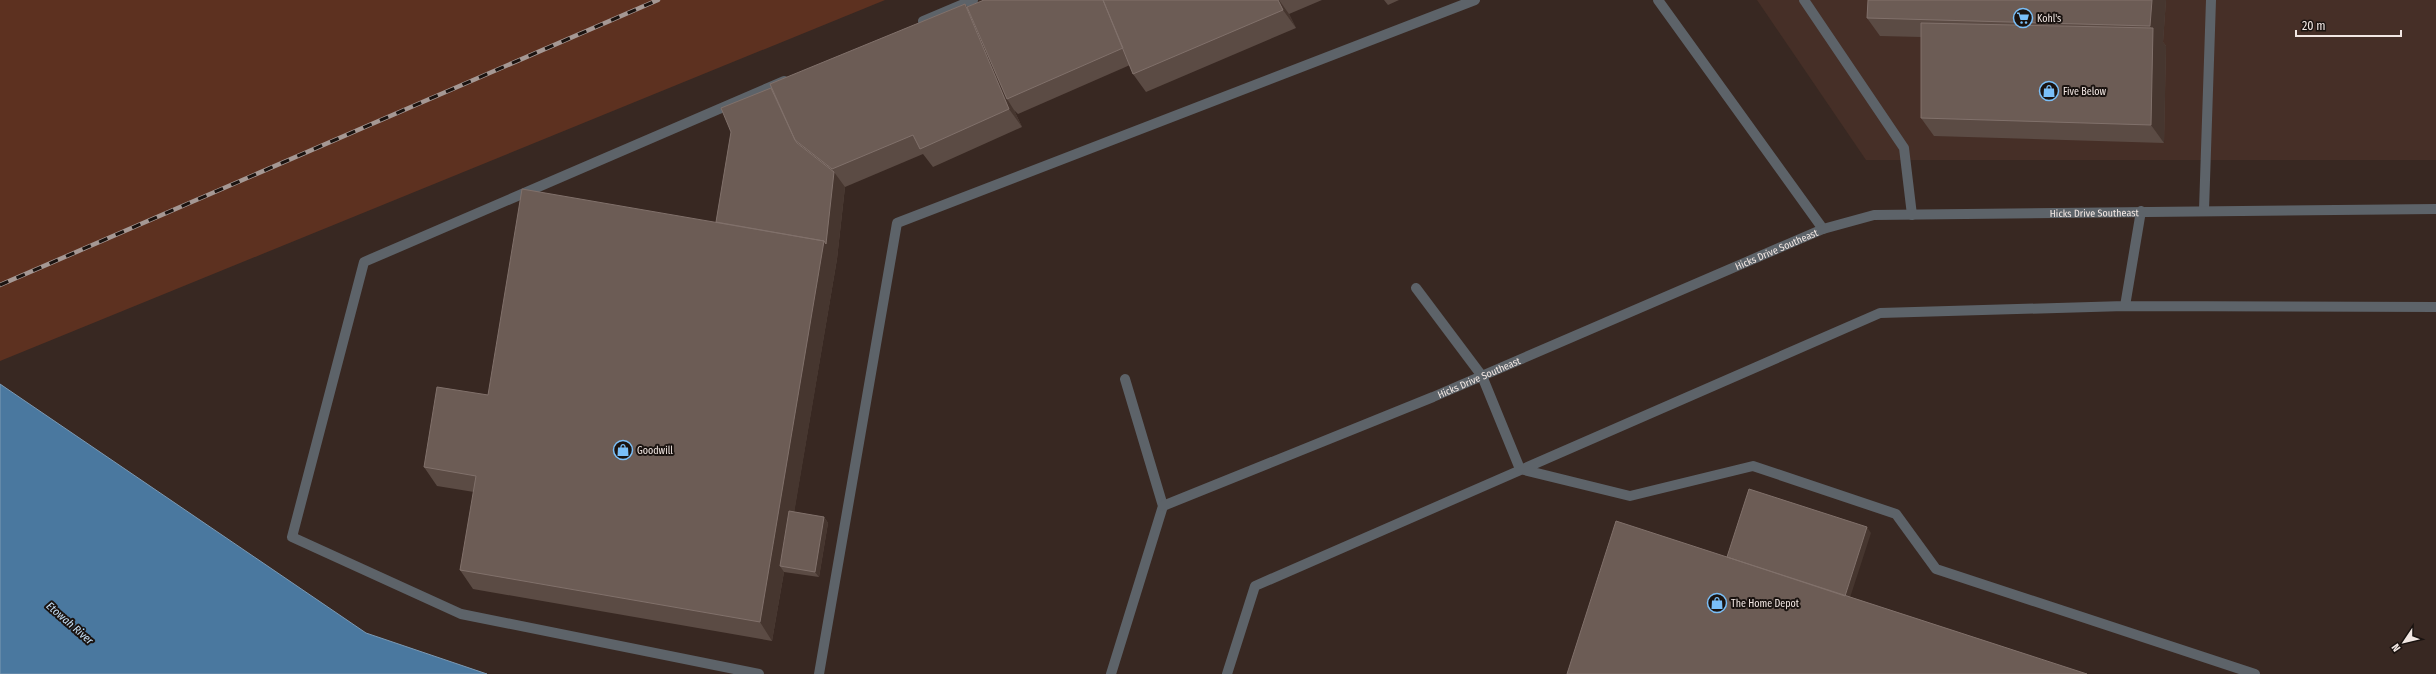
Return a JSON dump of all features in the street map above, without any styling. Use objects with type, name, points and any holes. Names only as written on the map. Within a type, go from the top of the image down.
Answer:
[{"type":"street","points":[[914,25],[973,0]]},
{"type":"street","points":[[819,674],[897,223],[1475,0]]},
{"type":"street","points":[[1658,0],[1823,229]]},
{"type":"street","points":[[1804,0],[1904,148],[1912,214]]},
{"type":"street","points":[[2204,210],[2211,0]]},
{"type":"street","points":[[759,674],[461,614],[292,537],[364,262],[797,76]]},
{"type":"street","name":"Hicks Drive Southeast","points":[[1163,506],[1482,376],[1823,229],[1874,216],[1912,214],[2436,208]]},
{"type":"street","points":[[2125,306],[2141,211]]},
{"type":"street","points":[[1416,288],[1482,376],[1520,469]]},
{"type":"street","points":[[1227,674],[1255,586],[1880,313],[2125,306],[2436,308]]},
{"type":"street","points":[[1111,674],[1163,506],[1125,379]]},
{"type":"street","points":[[1520,469],[1630,496],[1754,466],[1896,514],[1936,569],[2255,674]]},
{"type":"shaded area","points":[[0,0],[885,0],[0,361]]},
{"type":"shaded area","points":[[1757,0],[2436,0],[2436,160],[1866,160]]},
{"type":"water","name":"Etowah River","points":[[0,384],[366,633],[487,674],[0,674]]},
{"type":"building","points":[[984,0],[1103,0],[1123,48],[1007,99],[967,7]]},
{"type":"building","points":[[1103,0],[1278,0],[1283,10],[1133,74]]},
{"type":"building","points":[[1868,0],[2152,0],[2150,26],[1867,18]]},
{"type":"building","points":[[965,4],[1009,109],[920,149],[913,135],[832,169],[795,140],[770,84]]},
{"type":"building","name":"Five Below","points":[[1921,23],[2153,28],[2151,125],[1921,118]]},
{"type":"building","points":[[771,88],[797,143],[834,172],[826,244],[824,241],[716,222],[731,132],[721,108]]},
{"type":"building","name":"Goodwill","points":[[522,189],[824,241],[760,622],[460,570],[476,476],[424,467],[437,387],[488,395]]},
{"type":"building","points":[[1749,489],[1867,527],[1845,596],[1727,557]]},
{"type":"building","points":[[789,511],[824,517],[815,572],[780,566]]},
{"type":"building","name":"The Home Depot","points":[[1616,521],[2087,674],[1567,674]]},
{"type":"railway","points":[[0,285],[658,0]]},
{"type":"place","name":"Kohl's","points":[[2023,18]]},
{"type":"place","name":"Five Below","points":[[2049,91]]},
{"type":"place","name":"Goodwill","points":[[623,450]]},
{"type":"place","name":"The Home Depot","points":[[1717,603]]}]
